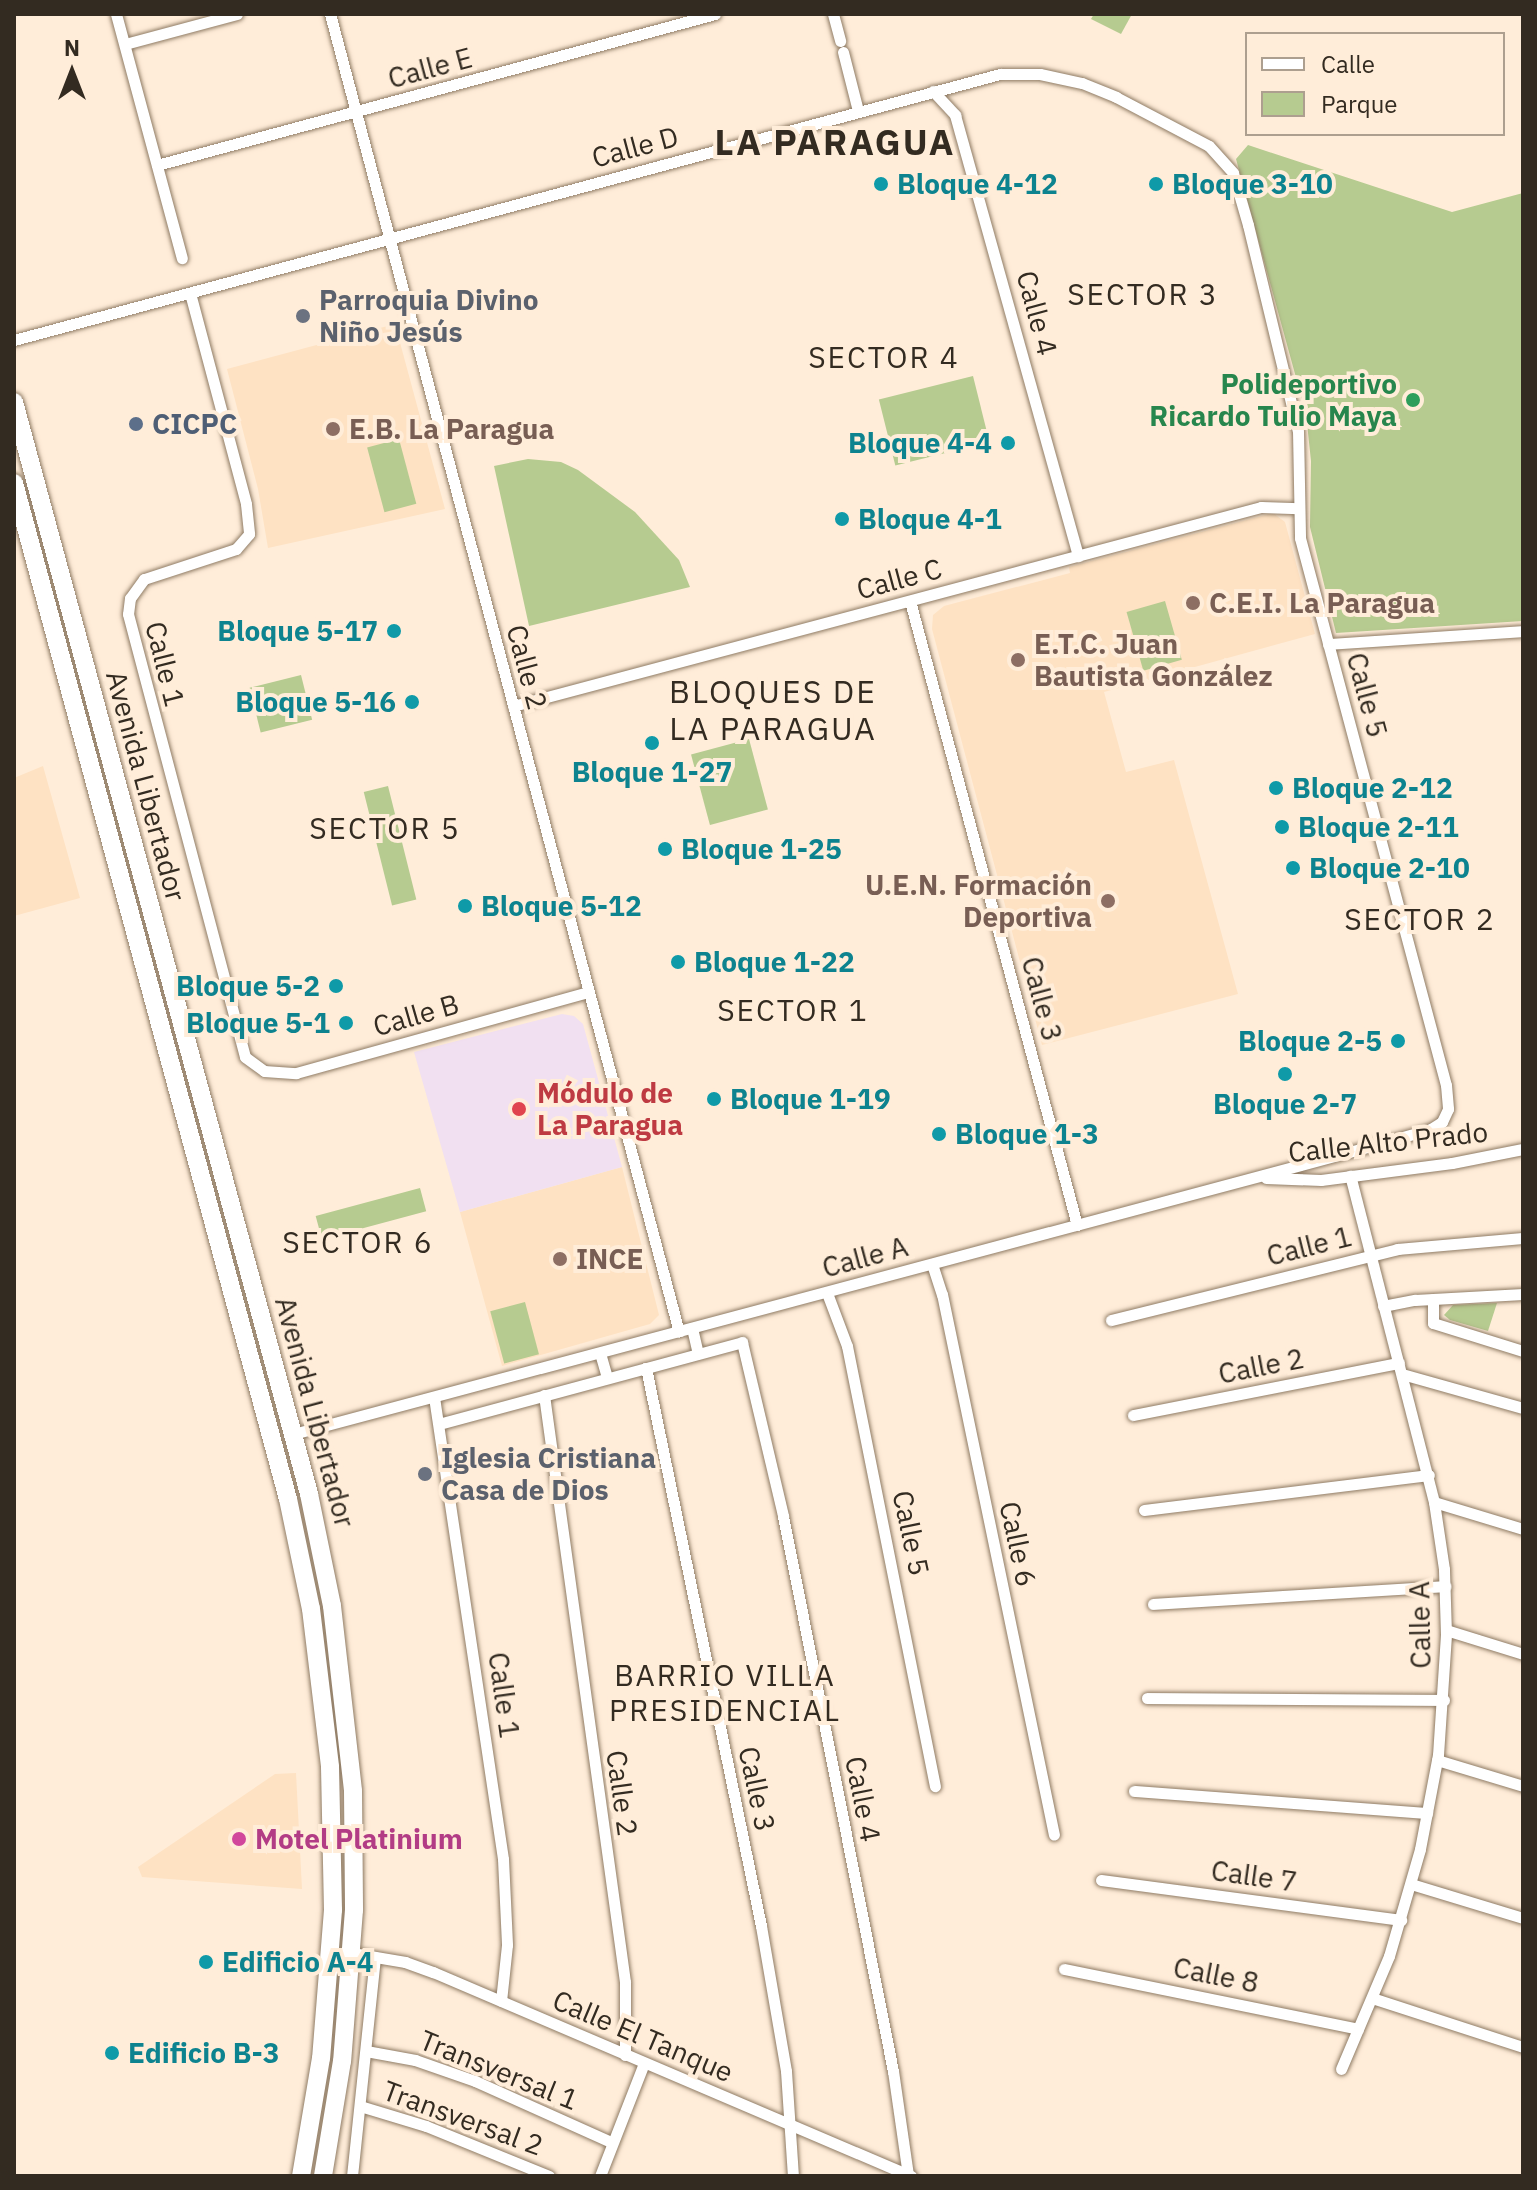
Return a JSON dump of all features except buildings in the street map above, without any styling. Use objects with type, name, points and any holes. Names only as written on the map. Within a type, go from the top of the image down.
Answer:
[{"type":"main road","name":"Avenida Libertador","points":[[14,402],[293,1434],[325,1566],[341,1668],[353,1791],[352,1953],[342,2061],[326,2171]]},
{"type":"main road","name":"Avenida Libertador","points":[[14,483],[17,508],[297,1534],[317,1645],[332,1806],[329,1971],[317,2090],[301,2176]]},
{"type":"main road","points":[[272,1440],[293,1434]]},
{"type":"street","points":[[116,14],[182,258]]},
{"type":"street","points":[[125,44],[237,14]]},
{"type":"street","name":"Calle 2","points":[[330,14],[679,1332]]},
{"type":"street","points":[[666,14],[673,26]]},
{"type":"street","name":"Calle E","points":[[157,165],[715,14]]},
{"type":"street","points":[[833,14],[858,111]]},
{"type":"street","name":"Calle D","points":[[14,340],[1000,74],[1040,74],[1082,83],[1116,97],[1209,146],[1227,163],[1238,189]]},
{"type":"street","name":"Calle 4","points":[[933,91],[951,107],[960,129],[1078,556]]},
{"type":"street","name":"Calle 5","points":[[1238,189],[1293,403],[1300,454],[1300,538],[1446,1085],[1446,1117]]},
{"type":"street","name":"Calle 1","points":[[190,293],[249,514],[249,534],[236,549],[144,579],[130,598],[128,614],[236,1032],[245,1057],[256,1068]]},
{"type":"street","name":"Calle C","points":[[513,706],[1261,507],[1299,508]]},
{"type":"street","name":"Calle 3","points":[[910,601],[1077,1225]]},
{"type":"street","points":[[1328,644],[1523,631]]},
{"type":"street","name":"Calle B","points":[[256,1068],[283,1074],[305,1071],[589,992]]},
{"type":"street","name":"Calle A","points":[[293,1434],[1257,1177],[1431,1129],[1446,1117]]},
{"type":"street","name":"Calle Alto Prado","points":[[1257,1177],[1296,1180],[1350,1176],[1523,1149]]},
{"type":"street","name":"Calle A","points":[[1341,2069],[1372,1998],[1411,1884],[1437,1760],[1444,1700],[1446,1630],[1445,1586],[1429,1475],[1350,1176]]},
{"type":"street","name":"Calle 1","points":[[1111,1320],[1370,1255],[1435,1244],[1523,1238]]},
{"type":"street","name":"Calle 6","points":[[932,1264],[942,1294],[1054,1835]]},
{"type":"street","name":"Calle 5","points":[[827,1293],[841,1325],[853,1371],[935,1786]]},
{"type":"street","points":[[1383,1306],[1433,1299],[1523,1294]]},
{"type":"street","points":[[1433,1299],[1433,1323],[1523,1351]]},
{"type":"street","points":[[439,1424],[698,1353],[692,1328]]},
{"type":"street","name":"Calle 4","points":[[698,1353],[742,1342],[783,1516],[893,2071],[909,2175]]},
{"type":"street","points":[[600,1353],[607,1378]]},
{"type":"street","name":"Calle 3","points":[[646,1368],[761,1926],[786,2071],[793,2176]]},
{"type":"street","name":"Calle 2","points":[[1133,1415],[1400,1368],[1523,1408]]},
{"type":"street","name":"Calle 2","points":[[544,1395],[625,1982],[625,2055]]},
{"type":"street","name":"Calle 1","points":[[434,1397],[503,1859],[507,1945],[501,2001]]},
{"type":"street","points":[[1144,1510],[1429,1475]]},
{"type":"street","points":[[1434,1502],[1523,1529]]},
{"type":"street","points":[[1153,1604],[1445,1586]]},
{"type":"street","points":[[1446,1630],[1523,1654]]},
{"type":"street","points":[[1147,1698],[1444,1700]]},
{"type":"street","points":[[1437,1760],[1523,1786]]},
{"type":"street","points":[[1134,1791],[1427,1813]]},
{"type":"street","name":"Calle 7","points":[[1101,1880],[1401,1920]]},
{"type":"street","points":[[1411,1884],[1523,1918]]},
{"type":"street","name":"Calle El Tanque","points":[[352,1953],[433,1972],[909,2175]]},
{"type":"street","points":[[352,2176],[375,1957]]},
{"type":"street","name":"Calle 8","points":[[1064,1969],[1358,2029]]},
{"type":"street","points":[[1372,1998],[1523,2047]]},
{"type":"street","name":"Transversal 1","points":[[366,2051],[415,2060],[463,2076],[611,2142]]},
{"type":"street","points":[[600,2176],[644,2063]]},
{"type":"street","name":"Transversal 2","points":[[360,2106],[426,2126],[549,2176]]},
{"type":"shaded area","name":"E.B. La Paragua","points":[[395,324],[445,509],[268,548],[258,489],[227,369]]},
{"type":"shaded area","points":[[1273,513],[1285,522],[1315,634],[1104,692],[1126,772],[1174,760],[1238,994],[1042,1045],[932,629],[933,615],[944,606],[1070,573],[1069,567]]},
{"type":"shaded area","points":[[43,766],[80,898],[14,916],[14,778]]},
{"type":"shaded area","name":"Módulo de La Paragua","points":[[562,1014],[574,1016],[583,1024],[622,1167],[460,1212],[414,1052]]},
{"type":"shaded area","name":"INCE","points":[[622,1167],[659,1315],[650,1324],[502,1366],[460,1212]]},
{"type":"shaded area","name":"Motel Platinium","points":[[296,1773],[302,1889],[142,1877],[138,1867],[275,1774]]},
{"type":"green space","points":[[1094,14],[1132,14],[1121,34],[1091,19]]},
{"type":"green space","name":"Polideportivo Ricardo Tulio Maya","points":[[1248,145],[1452,212],[1523,193],[1523,621],[1336,633],[1310,527],[1311,461],[1306,414],[1236,159]]},
{"type":"green space","points":[[973,376],[989,442],[895,465],[879,399]]},
{"type":"green space","points":[[399,439],[416,504],[384,512],[367,448]]},
{"type":"green space","points":[[528,459],[561,462],[578,470],[635,512],[679,560],[690,587],[529,626],[494,466]]},
{"type":"green space","points":[[1165,601],[1182,660],[1143,671],[1127,612]]},
{"type":"green space","points":[[301,675],[312,720],[261,732],[250,688]]},
{"type":"green space","points":[[749,739],[768,810],[710,825],[691,755]]},
{"type":"green space","points":[[388,786],[416,900],[392,906],[364,792]]},
{"type":"green space","points":[[420,1188],[426,1211],[322,1239],[316,1216]]},
{"type":"green space","points":[[525,1302],[539,1354],[504,1363],[490,1311]]},
{"type":"green space","points":[[1497,1303],[1488,1331],[1450,1320],[1444,1315],[1453,1305]]},
{"type":"place","name":"Bloque 4-12","points":[[881,184]]},
{"type":"place","name":"Bloque 3-10","points":[[1156,184]]},
{"type":"place","name":"Parroquia Divino Niño Jesús","points":[[303,316]]},
{"type":"place","name":"Polideportivo Ricardo Tulio Maya","points":[[1413,400]]},
{"type":"place","name":"CICPC","points":[[136,424]]},
{"type":"place","name":"E.B. La Paragua","points":[[333,429]]},
{"type":"place","name":"Bloque 4-4","points":[[1008,443]]},
{"type":"place","name":"Bloque 4-1","points":[[842,519]]},
{"type":"place","name":"C.E.I. La Paragua","points":[[1193,603]]},
{"type":"place","name":"Bloque 5-17","points":[[394,631]]},
{"type":"place","name":"E.T.C. Juan Bautista González","points":[[1018,660]]},
{"type":"place","name":"Bloque 5-16","points":[[412,702]]},
{"type":"place","name":"Bloque 1-27","points":[[652,743]]},
{"type":"place","name":"Bloque 2-12","points":[[1276,788]]},
{"type":"place","name":"Bloque 2-11","points":[[1282,827]]},
{"type":"place","name":"Bloque 1-25","points":[[665,849]]},
{"type":"place","name":"Bloque 2-10","points":[[1293,868]]},
{"type":"place","name":"U.E.N. Formación Deportiva","points":[[1108,901]]},
{"type":"place","name":"Bloque 5-12","points":[[465,906]]},
{"type":"place","name":"Bloque 1-22","points":[[678,962]]},
{"type":"place","name":"Bloque 5-2","points":[[336,986]]},
{"type":"place","name":"Bloque 5-1","points":[[346,1023]]},
{"type":"place","name":"Bloque 2-5","points":[[1398,1041]]},
{"type":"place","name":"Bloque 2-7","points":[[1285,1074]]},
{"type":"place","name":"Bloque 1-19","points":[[714,1099]]},
{"type":"place","name":"Módulo de La Paragua","points":[[519,1109]]},
{"type":"place","name":"Bloque 1-3","points":[[939,1134]]},
{"type":"place","name":"INCE","points":[[560,1259]]},
{"type":"place","name":"Iglesia Cristiana Casa de Dios","points":[[425,1474]]},
{"type":"place","name":"Motel Platinium","points":[[239,1839]]},
{"type":"place","name":"Edificio A-4","points":[[206,1962]]},
{"type":"place","name":"Edificio B-3","points":[[112,2053]]},
{"type":"district","name":"LA PARAGUA","points":[[835,142]]},
{"type":"district","name":"SECTOR 3","points":[[1143,294]]},
{"type":"district","name":"SECTOR 4","points":[[884,357]]},
{"type":"district","name":"BLOQUES DE LA PARAGUA","points":[[773,710]]},
{"type":"district","name":"SECTOR 5","points":[[385,828]]},
{"type":"district","name":"SECTOR 2","points":[[1420,919]]},
{"type":"district","name":"SECTOR 1","points":[[793,1010]]},
{"type":"district","name":"SECTOR 6","points":[[358,1242]]},
{"type":"district","name":"BARRIO VILLA PRESIDENCIAL","points":[[725,1692]]}]
